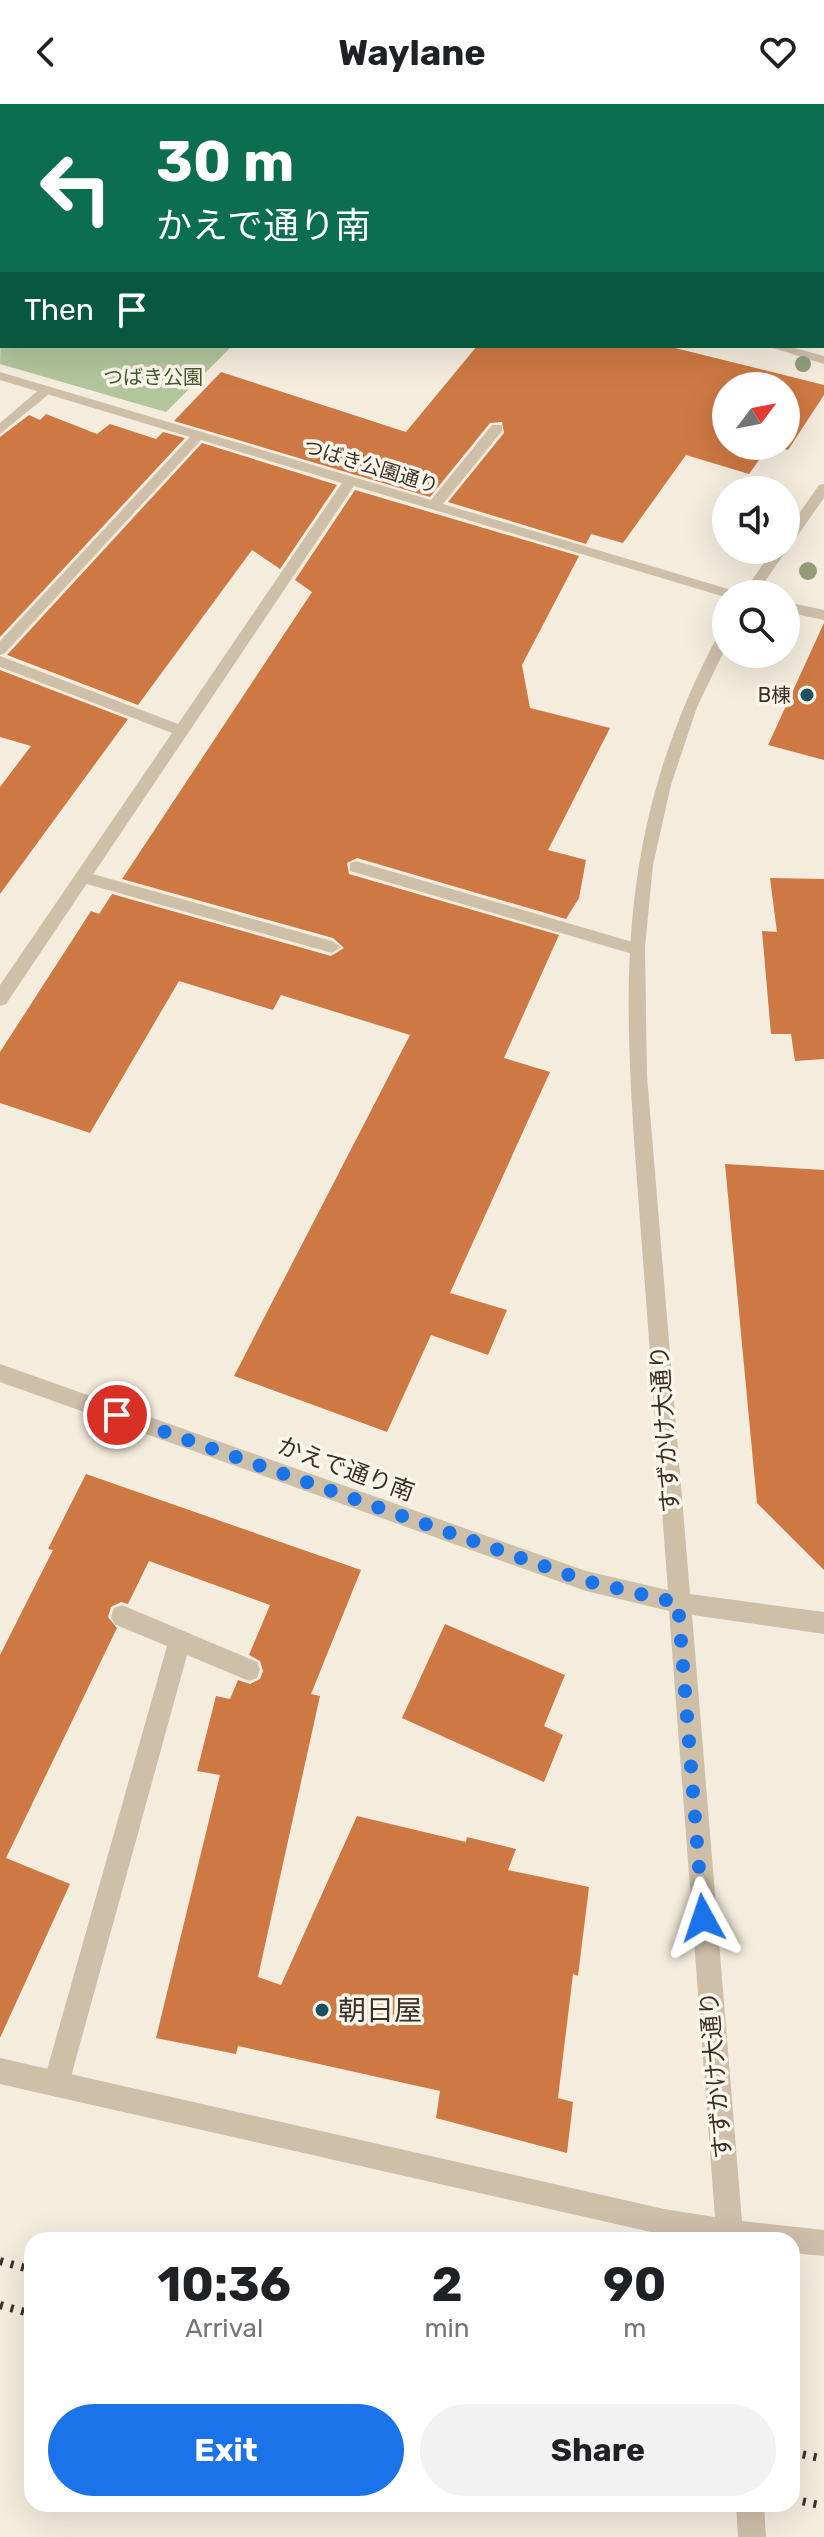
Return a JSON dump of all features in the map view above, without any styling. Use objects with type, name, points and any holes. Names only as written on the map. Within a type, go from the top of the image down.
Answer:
[{"type":"street","points":[[780,348],[824,360]]},
{"type":"street","name":"つばき公園通り","points":[[0,376],[712,589]]},
{"type":"street","points":[[0,430],[47,390]]},
{"type":"street","points":[[434,506],[497,428]]},
{"type":"street","points":[[0,650],[198,436]]},
{"type":"street","points":[[0,999],[351,480]]},
{"type":"street","points":[[800,522],[824,488]]},
{"type":"street","points":[[800,610],[824,615]]},
{"type":"street","name":"すずかけ大通り","points":[[712,658],[695,688],[662,784],[643,870],[636,949],[638,1076],[730,2232]]},
{"type":"street","points":[[0,661],[182,731]]},
{"type":"street","points":[[356,867],[636,949]]},
{"type":"street","points":[[82,877],[332,947]]},
{"type":"street","name":"かえで通り南","points":[[0,1373],[586,1581],[678,1603],[824,1623]]},
{"type":"street","points":[[122,1616],[249,1670]]},
{"type":"street","points":[[56,2084],[180,1641]]},
{"type":"street","points":[[0,2071],[708,2232]]},
{"type":"street","points":[[800,2241],[824,2243]]},
{"type":"street","points":[[750,2512],[752,2537]]},
{"type":"green space","name":"つばき公園","points":[[0,348],[230,348],[166,412],[0,364]]},
{"type":"building","points":[[475,348],[675,348],[772,372],[712,372],[712,460],[759,460],[749,474],[686,455],[623,543],[591,534],[586,544],[448,502],[504,433],[502,422],[490,423],[430,497],[174,421],[221,372],[406,432]]},
{"type":"building","points":[[800,379],[824,385],[824,395],[800,432]]},
{"type":"building","points":[[46,414],[97,434],[110,424],[156,439],[163,432],[185,438],[0,637],[0,437],[29,415],[40,420]]},
{"type":"building","points":[[202,443],[337,485],[280,569],[252,550],[138,705],[7,655]]},
{"type":"building","points":[[355,490],[579,556],[522,665],[530,708],[610,728],[548,850],[586,860],[579,898],[566,919],[357,858],[347,863],[349,874],[559,935],[504,1058],[550,1072],[450,1293],[507,1310],[488,1355],[431,1335],[387,1432],[234,1376],[410,1035],[281,995],[273,1010],[179,981],[90,1133],[0,1103],[0,1052],[91,911],[99,914],[112,894],[331,956],[344,948],[333,938],[122,879],[312,592],[295,580]]},
{"type":"building","name":"B棟","points":[[824,623],[824,760],[768,745]]},
{"type":"building","points":[[0,670],[128,719],[0,894],[0,787],[31,746],[0,737]]},
{"type":"building","points":[[770,878],[824,879],[824,1059],[795,1061],[791,1034],[771,1034],[762,931],[777,932]]},
{"type":"building","points":[[725,1164],[824,1170],[824,1570],[757,1503]]},
{"type":"building","points":[[86,1474],[361,1570],[311,1694],[320,1696],[258,1977],[281,1985],[357,1816],[466,1842],[467,1837],[516,1849],[508,1870],[589,1887],[578,1976],[573,1974],[558,2098],[573,2102],[567,2153],[436,2118],[440,2091],[238,2046],[236,2054],[156,2038],[220,1775],[197,1771],[216,1696],[230,1699],[238,1680],[250,1684],[260,1679],[263,1671],[260,1661],[249,1655],[270,1605],[149,1561],[128,1604],[121,1602],[111,1607],[108,1617],[117,1628],[6,1858],[70,1884],[0,2038],[0,1655],[53,1550],[48,1549]]},
{"type":"building","points":[[445,1624],[565,1675],[544,1726],[563,1735],[544,1782],[402,1718]]},
{"type":"railway","points":[[0,2261],[24,2268]]},
{"type":"railway","points":[[0,2305],[24,2312]]},
{"type":"railway","points":[[800,2454],[824,2459]]},
{"type":"railway","points":[[800,2501],[824,2506]]},
{"type":"place","name":"B棟","points":[[807,695]]},
{"type":"place","name":"朝日屋","points":[[322,2010]]},
{"type":"route","points":[[117,1415],[586,1581],[678,1603],[703,1918]]}]
